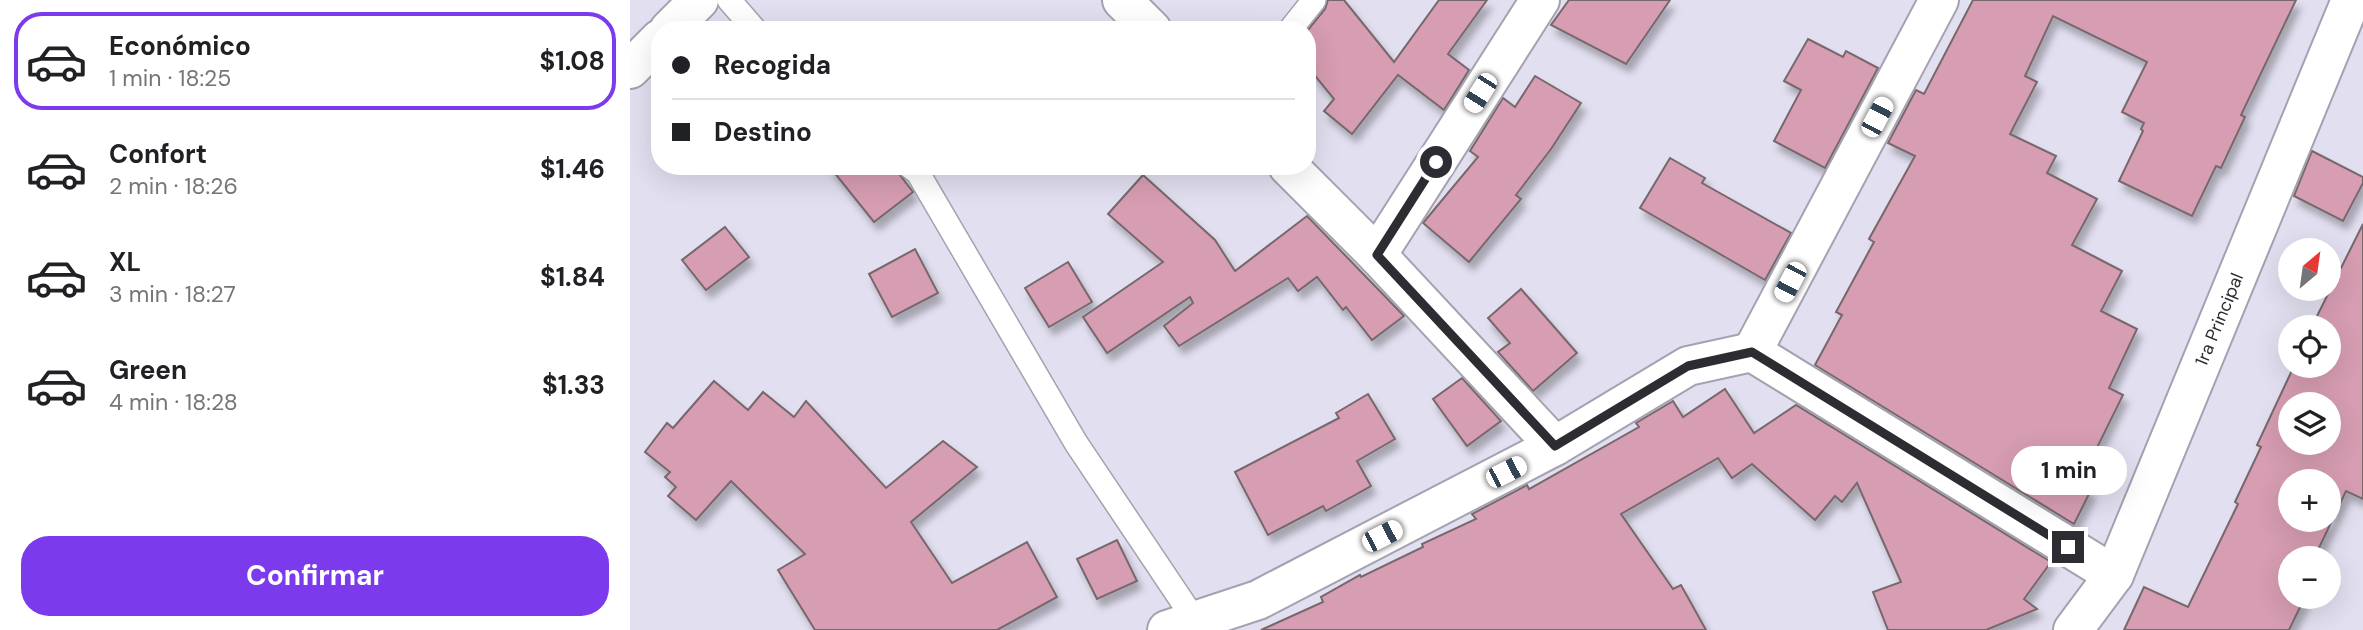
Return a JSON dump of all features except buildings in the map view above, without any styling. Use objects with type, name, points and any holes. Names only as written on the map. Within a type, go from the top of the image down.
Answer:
[{"type":"street","points":[[678,21],[699,0]]},
{"type":"street","points":[[1122,0],[1143,21]]},
{"type":"street","points":[[1377,255],[1540,0]]},
{"type":"street","points":[[1752,352],[1939,0]]},
{"type":"street","name":"1ra Principal","points":[[2073,630],[2114,575],[2351,0]]},
{"type":"street","points":[[630,69],[651,48]]},
{"type":"street","points":[[1297,175],[1377,255],[1555,446]]},
{"type":"street","points":[[1188,627],[1258,600],[1555,446],[1688,366],[1752,352],[2114,575]]},
{"type":"lane","points":[[729,0],[747,21]]},
{"type":"lane","points":[[1297,21],[1314,0]]},
{"type":"lane","points":[[919,175],[1076,443],[1188,627]]},
{"type":"route","points":[[1436,162],[1377,255],[1555,446],[1688,366],[1752,352],[2068,547]]}]
